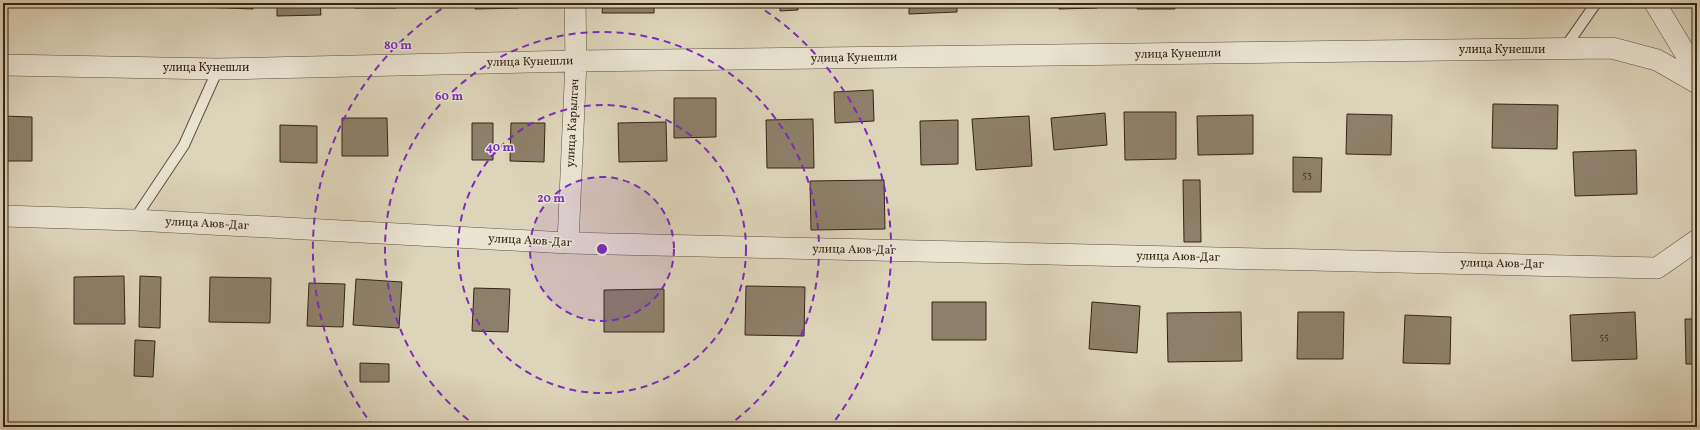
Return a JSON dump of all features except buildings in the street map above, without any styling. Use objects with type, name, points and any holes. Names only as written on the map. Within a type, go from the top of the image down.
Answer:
[{"type":"street","name":"улица Карылгач","points":[[568,243],[576,61],[575,3]]},
{"type":"street","points":[[1655,3],[1697,73]]},
{"type":"street","name":"улица Кунешли","points":[[3,65],[218,70],[576,61],[1564,50],[1612,48],[1657,60],[1697,84]]},
{"type":"street","name":"улица Аюв-Даг","points":[[3,216],[134,220],[568,243],[1657,268],[1697,240]]},
{"type":"lane","points":[[1564,50],[1596,3]]},
{"type":"lane","points":[[134,220],[184,145],[218,70]]}]
